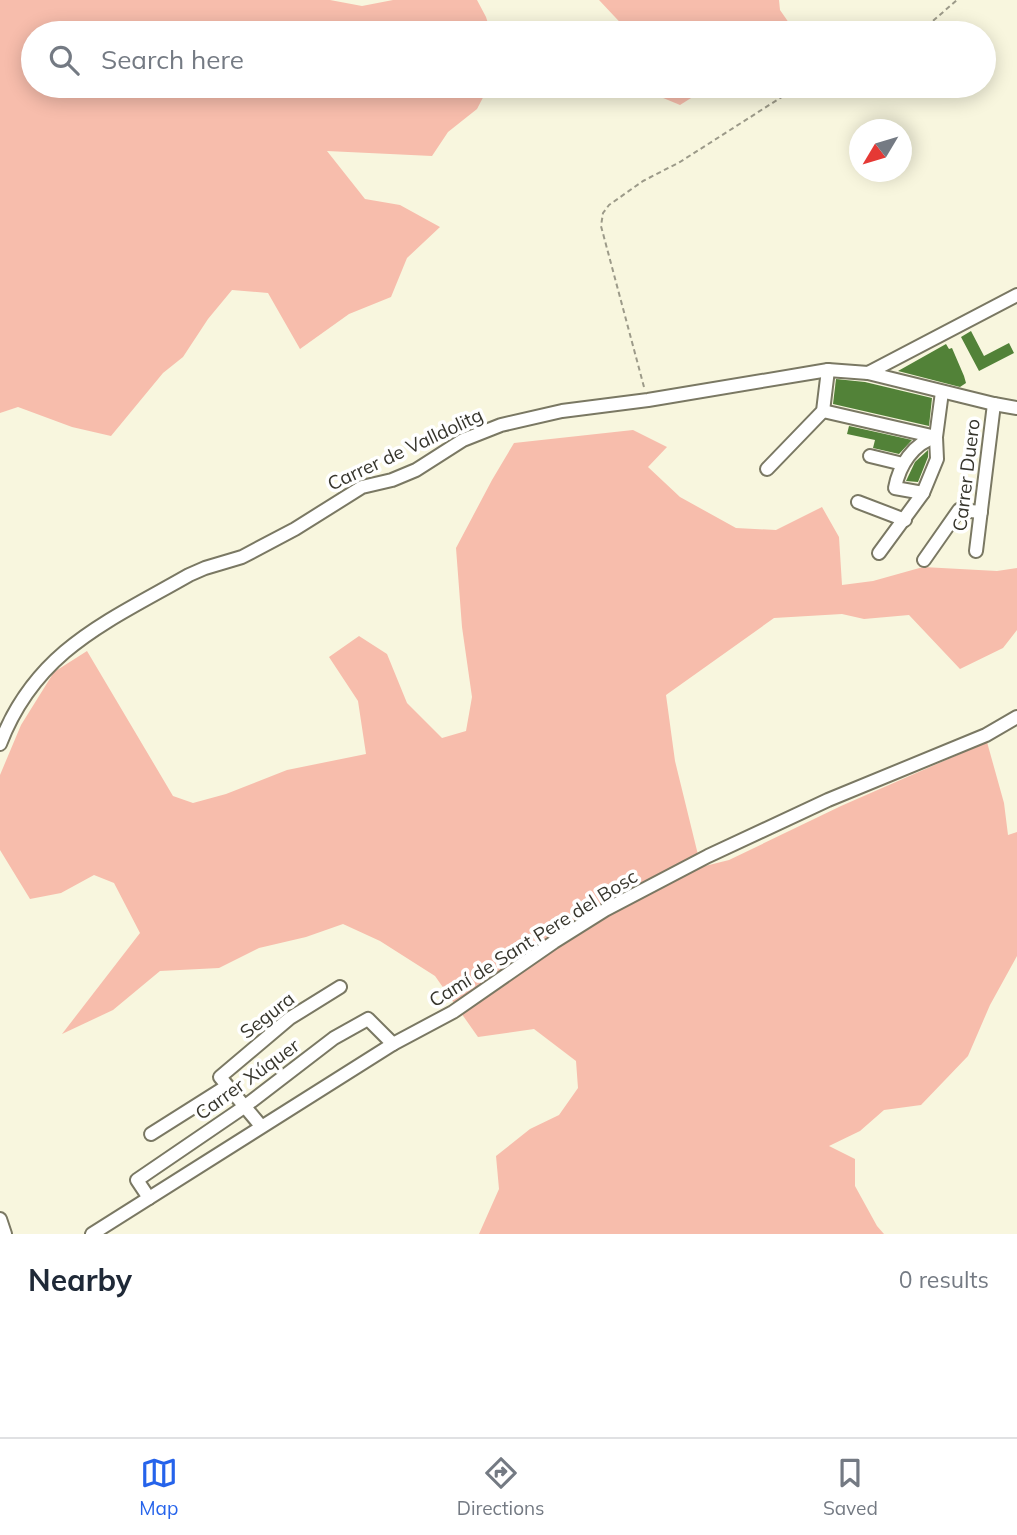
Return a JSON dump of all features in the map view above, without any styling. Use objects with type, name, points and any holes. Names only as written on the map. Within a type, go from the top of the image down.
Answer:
[{"type":"street","points":[[868,373],[1017,295]]},
{"type":"street","name":"Carrer de Valldolitg","points":[[0,744],[20,702],[39,676],[61,653],[86,634],[189,575],[242,557],[295,529],[362,487],[392,480],[416,470],[463,440],[501,425],[562,411],[648,400],[828,370],[868,373],[1017,408]]},
{"type":"street","points":[[767,469],[823,411],[828,370]]},
{"type":"street","points":[[879,553],[923,493],[937,459],[936,437],[942,392]]},
{"type":"street","name":"Carrer Duero","points":[[976,551],[994,404]]},
{"type":"street","points":[[823,411],[936,437]]},
{"type":"street","points":[[923,493],[895,488],[898,473],[924,440],[936,437]]},
{"type":"street","points":[[870,456],[903,464]]},
{"type":"street","points":[[858,502],[905,520]]},
{"type":"street","points":[[924,560],[959,510],[981,513]]},
{"type":"street","name":"Camí de Sant Pere del Bosc","points":[[92,1234],[393,1044],[453,1012],[554,942],[632,896],[708,856],[828,800],[986,735],[1017,717]]},
{"type":"street","name":"Segura","points":[[151,1135],[223,1081],[290,1018],[340,987]]},
{"type":"street","name":"Carrer Xúquer","points":[[145,1201],[137,1180],[244,1107],[334,1038],[368,1018],[393,1044]]},
{"type":"street","points":[[223,1081],[261,1126]]},
{"type":"street","points":[[163,1163],[176,1181]]},
{"type":"street","points":[[0,1219],[5,1234]]},
{"type":"path","points":[[933,21],[957,0]]},
{"type":"path","points":[[648,400],[601,226],[603,212],[643,181],[680,163],[780,98]]},
{"type":"shaded area","points":[[0,0],[330,0],[362,6],[393,0],[477,0],[487,21],[21,21],[21,98],[483,98],[477,109],[448,132],[432,156],[327,151],[365,199],[400,205],[440,227],[407,258],[391,297],[349,314],[300,349],[268,293],[232,290],[208,319],[183,357],[163,373],[111,436],[72,427],[18,407],[0,413]]},
{"type":"shaded area","points":[[599,0],[779,0],[780,10],[788,21],[619,21]]},
{"type":"shaded area","points":[[663,98],[691,98],[680,105]]},
{"type":"shaded area","points":[[633,430],[667,447],[648,467],[680,497],[736,528],[776,530],[822,507],[839,537],[842,585],[873,581],[923,567],[997,571],[1017,568],[1017,630],[1003,648],[960,669],[909,615],[864,619],[842,614],[774,618],[666,695],[675,761],[701,867],[729,860],[841,806],[987,742],[1004,803],[1008,835],[1017,832],[1017,956],[990,1005],[968,1056],[921,1105],[884,1110],[860,1131],[829,1146],[855,1159],[855,1186],[884,1234],[479,1234],[499,1189],[496,1156],[530,1129],[559,1115],[578,1088],[576,1061],[534,1029],[478,1037],[435,976],[380,941],[343,924],[306,937],[259,948],[219,968],[160,971],[113,1010],[62,1034],[140,933],[114,883],[94,875],[61,893],[30,899],[0,850],[0,775],[21,725],[54,672],[87,651],[173,796],[193,803],[226,794],[287,770],[366,754],[358,701],[329,657],[359,636],[387,654],[407,703],[442,738],[466,731],[472,697],[462,627],[456,548],[492,480],[514,443]]},
{"type":"building","points":[[971,331],[984,356],[1009,343],[1014,353],[979,371],[961,337]]},
{"type":"building","points":[[946,344],[949,349],[952,348],[964,376],[966,383],[960,387],[898,371]]},
{"type":"building","points":[[836,379],[865,382],[932,398],[929,426],[833,404]]},
{"type":"building","points":[[849,426],[912,440],[899,454],[873,448],[875,440],[847,434]]},
{"type":"building","points":[[928,450],[918,482],[906,481],[915,462]]}]
